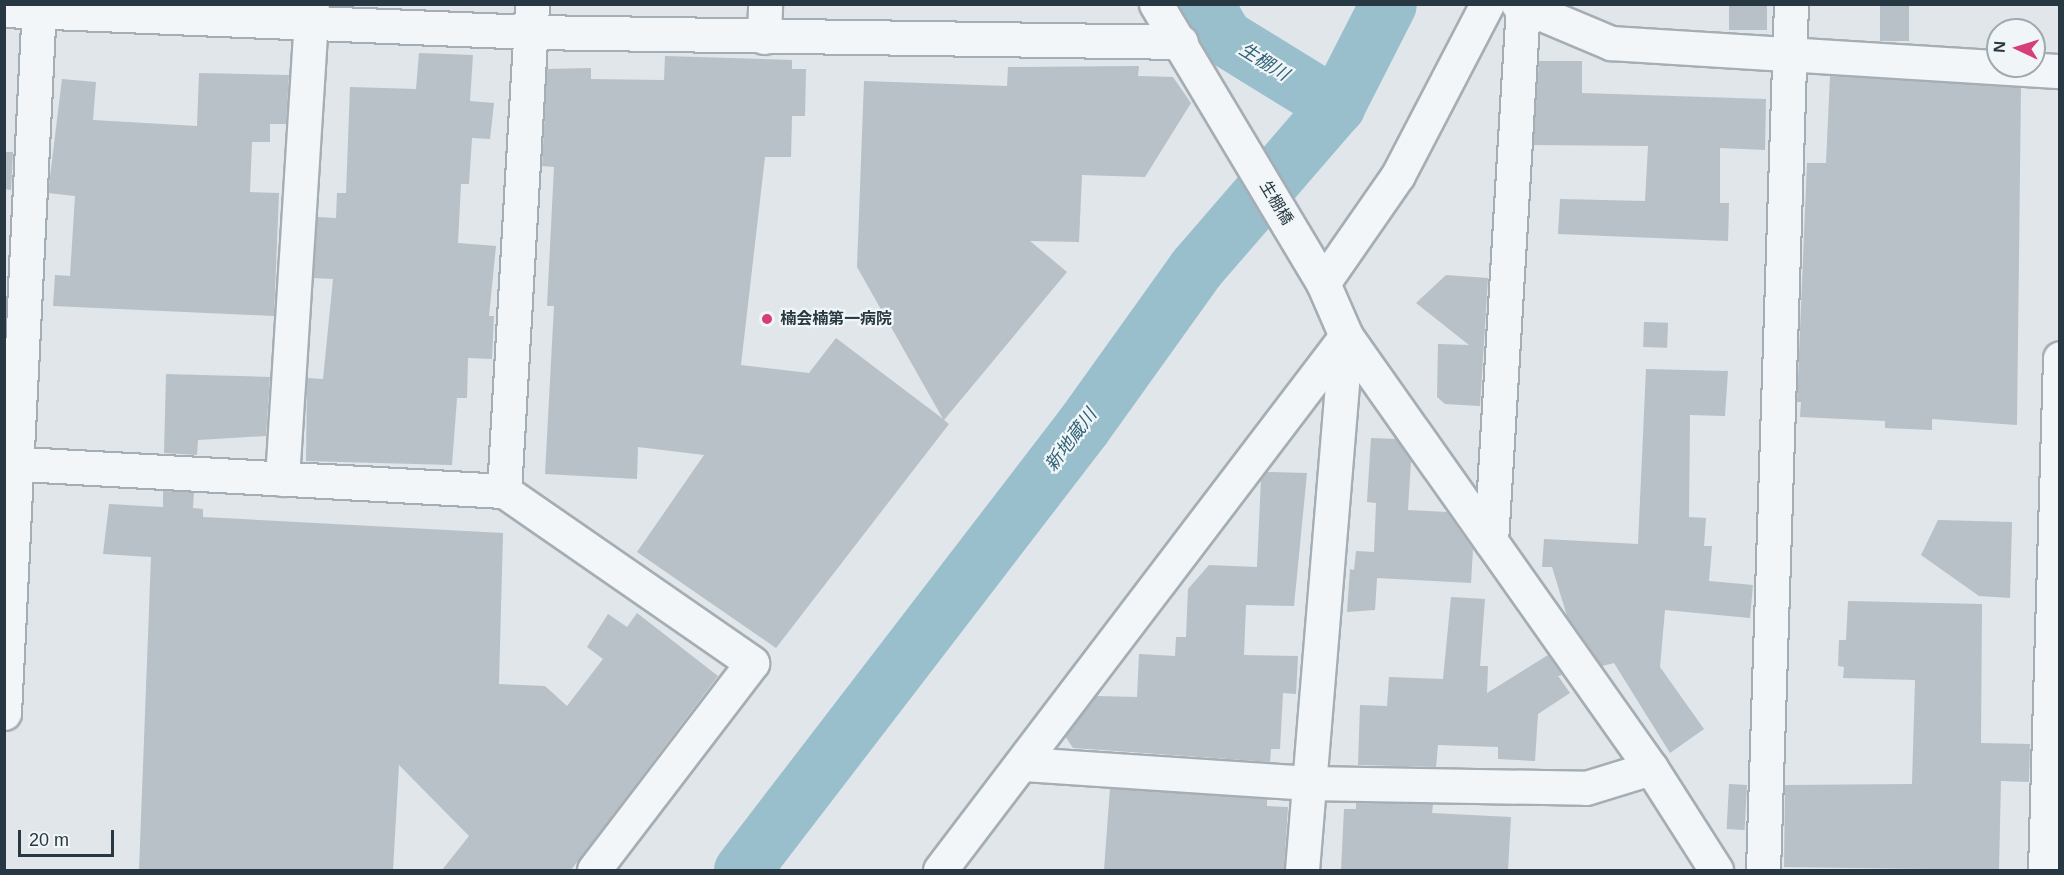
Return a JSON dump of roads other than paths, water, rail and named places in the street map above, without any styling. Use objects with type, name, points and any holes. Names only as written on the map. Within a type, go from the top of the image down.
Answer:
[{"type":"street","points":[[764,37],[765,4]]},
{"type":"street","name":"生棚橋","points":[[1156,4],[1182,42],[1323,283],[1346,336],[1651,768],[1716,870]]},
{"type":"street","points":[[1323,283],[1398,175],[1487,4]]},
{"type":"street","points":[[1763,870],[1791,4]]},
{"type":"street","points":[[1491,541],[1521,5],[1611,43],[2060,71]]},
{"type":"street","points":[[4,10],[39,8],[531,18],[764,37],[1182,42]]},
{"type":"street","points":[[4,713],[11,464],[39,8]]},
{"type":"street","points":[[282,479],[312,15]]},
{"type":"street","points":[[504,491],[531,18]]},
{"type":"street","points":[[940,870],[1024,764],[1346,336]]},
{"type":"street","points":[[1302,870],[1346,336]]},
{"type":"street","points":[[2045,870],[2060,358]]},
{"type":"street","points":[[11,464],[504,491],[752,663],[594,870]]},
{"type":"street","points":[[1024,764],[1309,783],[1586,788],[1651,768]]},
{"type":"waterway","name":"生棚川","points":[[1205,4],[1224,37],[1336,106]]},
{"type":"waterway","name":"新地蔵川","points":[[742,870],[1083,426],[1196,268],[1336,106],[1388,4]]},
{"type":"place","name":"楠会楠第一病院","points":[[767,319]]}]
